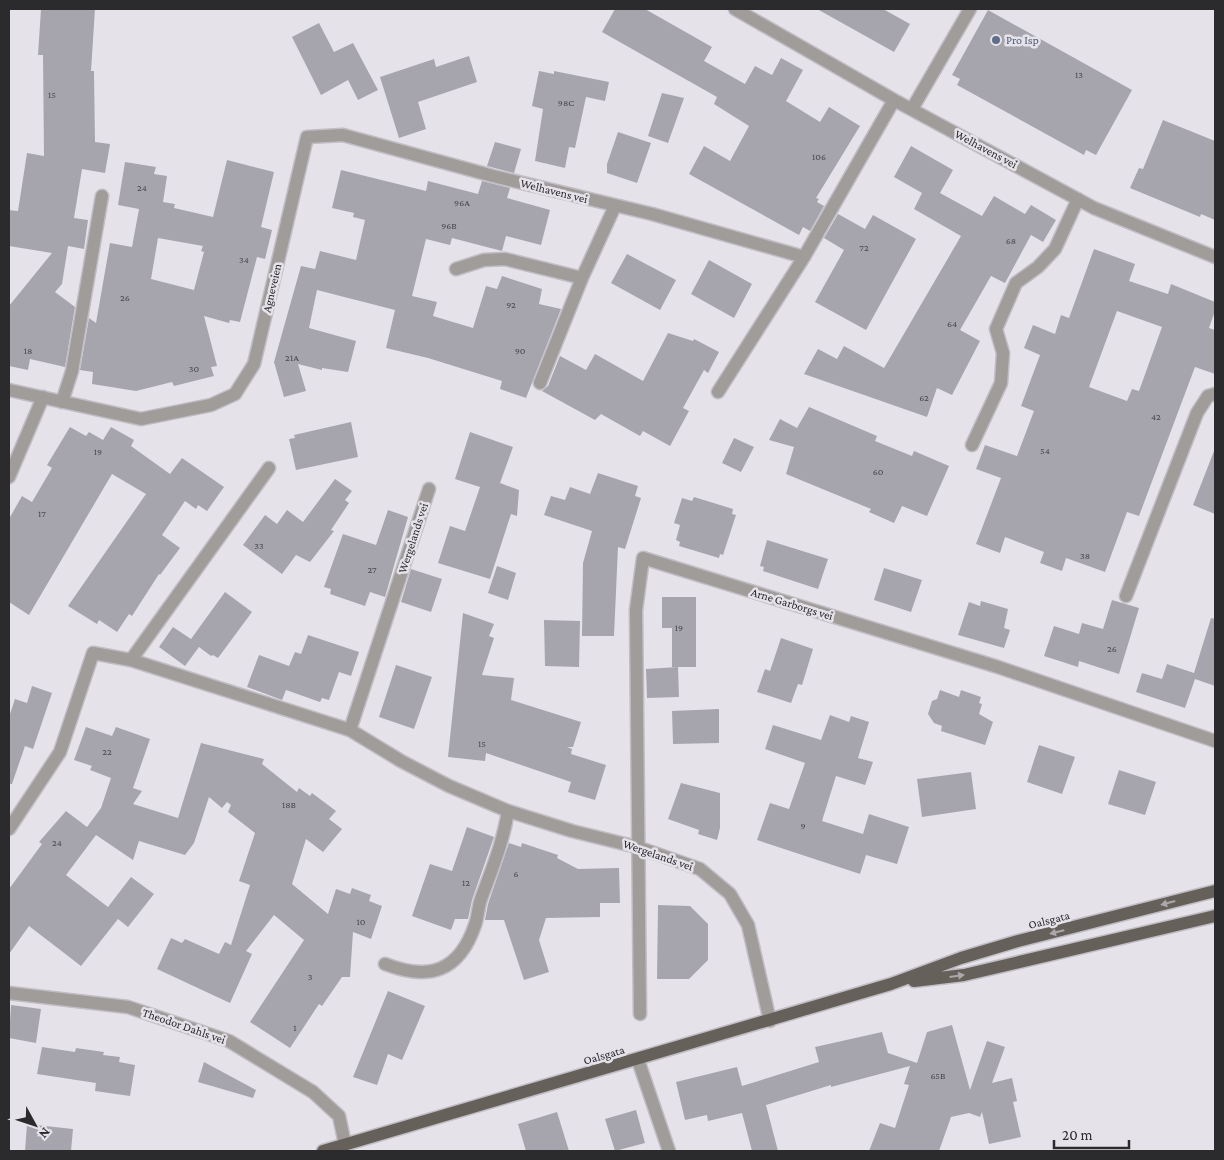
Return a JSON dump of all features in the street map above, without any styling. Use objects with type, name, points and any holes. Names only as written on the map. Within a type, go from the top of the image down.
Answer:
[{"type":"main road","name":"Oalsgata","points":[[323,1151],[770,1021],[891,984],[961,958],[1018,941],[1215,891]]},
{"type":"main road","name":"Oalsgata","points":[[891,984],[964,975],[1215,916]]},
{"type":"street","name":"Welhavens vei","points":[[735,9],[894,100],[1094,208],[1215,257]]},
{"type":"street","points":[[912,109],[970,9]]},
{"type":"street","points":[[718,392],[804,257],[894,100]]},
{"type":"street","name":"Agneveien","points":[[9,390],[141,418],[211,405],[235,394],[254,364],[307,138],[343,135],[493,176]]},
{"type":"street","name":"Welhavens vei","points":[[493,176],[652,214],[804,257]]},
{"type":"street","points":[[62,402],[72,371],[102,196]]},
{"type":"street","points":[[972,445],[1000,382],[1003,352],[996,329],[1016,283],[1038,267],[1055,249],[1078,199]]},
{"type":"street","points":[[540,382],[582,278],[615,206]]},
{"type":"street","points":[[456,269],[484,260],[505,259],[582,278]]},
{"type":"street","points":[[1126,596],[1197,413],[1208,396],[1215,394]]},
{"type":"street","points":[[9,477],[43,397]]},
{"type":"street","points":[[131,660],[269,468]]},
{"type":"street","name":"Wergelands vei","points":[[350,730],[429,489]]},
{"type":"street","name":"Arne Garborgs vei","points":[[637,847],[636,610],[644,558],[998,667],[1215,741]]},
{"type":"street","name":"Wergelands vei","points":[[9,829],[60,752],[93,652],[131,660],[350,730],[433,778],[508,811],[572,831],[637,847],[700,869],[730,894],[748,925],[770,1021]]},
{"type":"street","points":[[385,964],[411,972],[428,974],[441,970],[458,955],[475,926],[480,902],[503,841],[508,811]]},
{"type":"street","points":[[637,847],[640,1014]]},
{"type":"street","name":"Theodor Dahls vei","points":[[9,993],[128,1007],[229,1041],[313,1092],[339,1116],[345,1144]]},
{"type":"street","points":[[638,1060],[669,1151]]},
{"type":"building","points":[[41,9],[95,9],[91,71],[94,71],[95,142],[110,144],[105,173],[82,169],[74,218],[88,220],[84,249],[68,246],[62,284],[55,292],[75,307],[65,367],[30,359],[28,370],[9,366],[9,306],[52,253],[9,246],[9,210],[18,211],[27,153],[44,156],[43,55],[38,55]]},
{"type":"building","points":[[615,9],[645,9],[712,47],[704,61],[745,84],[755,66],[772,75],[781,58],[803,70],[786,101],[820,122],[829,107],[860,126],[816,198],[819,199],[817,202],[824,206],[810,231],[803,227],[799,235],[689,174],[704,146],[730,161],[749,126],[714,104],[717,97],[602,32]]},
{"type":"building","points":[[817,9],[883,9],[910,24],[894,52]]},
{"type":"building","points":[[988,10],[1132,90],[1096,155],[1086,150],[1084,155],[957,85],[960,79],[952,75]]},
{"type":"building","points":[[319,23],[334,52],[353,43],[378,90],[358,100],[348,80],[321,95],[292,37]]},
{"type":"building","points":[[469,56],[477,82],[418,102],[426,129],[399,138],[380,77],[434,59],[436,67]]},
{"type":"building","points":[[539,71],[554,74],[554,71],[609,82],[605,101],[586,97],[575,148],[569,147],[565,168],[535,161],[543,109],[532,106]]},
{"type":"building","points":[[662,93],[684,98],[668,143],[648,136]]},
{"type":"building","points":[[1163,120],[1215,141],[1215,220],[1201,214],[1200,217],[1130,188],[1139,168],[1143,169]]},
{"type":"building","points":[[618,132],[651,143],[637,183],[607,173],[607,164]]},
{"type":"building","points":[[495,142],[521,149],[514,173],[487,166]]},
{"type":"building","points":[[911,146],[953,170],[940,193],[982,216],[994,196],[1025,214],[1031,205],[1056,220],[1043,242],[1031,235],[1005,283],[991,276],[960,330],[980,341],[952,395],[937,388],[927,417],[804,374],[818,349],[837,359],[844,346],[884,368],[961,236],[914,209],[922,193],[894,177]]},
{"type":"building","points":[[227,160],[274,172],[261,227],[272,230],[265,259],[257,257],[240,322],[230,320],[229,323],[204,316],[217,366],[211,367],[214,376],[174,386],[172,382],[136,391],[92,384],[93,372],[80,370],[89,318],[96,323],[110,243],[132,247],[139,209],[118,205],[125,162],[156,167],[154,174],[167,176],[163,202],[175,204],[174,208],[213,217]],"holes":[[[158,238],[203,246],[201,251],[204,252],[194,290],[151,279]]]},
{"type":"building","points":[[341,170],[426,191],[428,181],[478,194],[482,181],[510,188],[507,198],[550,210],[541,245],[506,236],[502,251],[452,238],[450,245],[426,239],[412,296],[437,302],[433,316],[473,328],[486,286],[497,289],[502,276],[542,289],[539,304],[561,309],[526,398],[500,389],[502,381],[428,358],[386,348],[395,310],[317,290],[309,328],[356,341],[348,372],[322,368],[322,370],[298,364],[306,391],[284,397],[274,362],[301,266],[315,269],[320,251],[356,260],[365,220],[353,217],[354,213],[332,208]]},
{"type":"building","points":[[838,214],[865,229],[873,215],[916,239],[866,330],[815,302],[844,250],[824,238]]},
{"type":"building","points":[[1094,249],[1135,264],[1129,281],[1168,294],[1171,284],[1215,302],[1215,311],[1209,328],[1215,330],[1215,374],[1195,367],[1139,516],[1127,512],[1105,572],[1066,558],[1062,571],[1040,563],[1044,552],[1005,537],[1000,553],[976,544],[1001,478],[976,469],[985,445],[1017,456],[1034,411],[1021,406],[1040,355],[1024,348],[1033,325],[1055,334],[1061,315],[1069,318]],"holes":[[[1117,311],[1162,327],[1139,391],[1132,389],[1127,401],[1089,387]]]},
{"type":"building","points":[[627,254],[676,280],[660,310],[611,283]]},
{"type":"building","points":[[709,260],[752,284],[734,318],[691,294]]},
{"type":"building","points":[[668,333],[693,341],[694,339],[719,352],[708,373],[704,370],[683,408],[689,411],[670,446],[643,431],[640,436],[601,414],[595,420],[542,391],[548,386],[560,356],[586,370],[595,354],[643,381]]},
{"type":"building","points":[[809,407],[877,436],[875,441],[912,456],[914,451],[949,466],[927,516],[902,506],[894,523],[869,512],[871,509],[786,474],[794,447],[769,440],[780,419],[797,428]]},
{"type":"building","points":[[351,422],[358,457],[296,470],[289,439],[295,438],[294,435]]},
{"type":"building","points":[[70,427],[86,436],[89,432],[103,440],[111,427],[134,440],[131,446],[170,474],[182,458],[224,487],[207,511],[198,505],[196,509],[185,501],[162,535],[180,548],[159,574],[132,616],[129,614],[117,632],[99,620],[97,624],[68,606],[146,494],[112,474],[29,615],[9,602],[9,519],[22,496],[32,502],[52,468],[47,465]]},
{"type":"building","points":[[470,432],[513,447],[500,483],[519,490],[517,516],[511,514],[490,579],[438,563],[450,526],[465,531],[480,487],[455,479]]},
{"type":"building","points":[[734,438],[754,447],[741,472],[722,463]]},
{"type":"building","points":[[1215,451],[1215,514],[1193,505]]},
{"type":"building","points":[[598,473],[638,486],[635,496],[641,498],[625,549],[618,547],[614,636],[582,636],[583,563],[592,531],[544,515],[551,496],[565,500],[570,487],[590,494]]},
{"type":"building","points":[[335,479],[352,491],[345,500],[349,503],[331,530],[334,531],[310,562],[296,555],[282,574],[243,545],[265,515],[277,524],[287,510],[303,522]]},
{"type":"building","points":[[694,497],[733,509],[732,514],[736,515],[723,555],[720,554],[719,558],[679,546],[680,542],[676,540],[680,525],[674,523],[682,498],[692,501]]},
{"type":"building","points":[[388,510],[408,517],[385,597],[370,592],[365,606],[330,594],[331,589],[324,587],[343,534],[376,545]]},
{"type":"building","points":[[767,540],[828,559],[818,589],[763,571],[764,567],[760,566]]},
{"type":"building","points":[[497,566],[516,573],[508,600],[488,593]]},
{"type":"building","points":[[884,568],[922,580],[911,612],[874,600]]},
{"type":"building","points":[[411,569],[442,579],[431,612],[401,602]]},
{"type":"building","points":[[225,592],[252,612],[218,658],[213,655],[211,656],[199,647],[185,666],[159,647],[173,627],[191,639]]},
{"type":"building","points":[[662,597],[696,597],[696,667],[672,667],[672,628],[662,628]]},
{"type":"building","points":[[1112,600],[1139,608],[1119,674],[1079,661],[1078,667],[1044,656],[1054,626],[1079,634],[1082,623],[1103,629]]},
{"type":"building","points":[[981,601],[1008,609],[1004,628],[1010,630],[1004,648],[958,635],[969,602],[980,606]]},
{"type":"building","points":[[463,613],[494,624],[489,636],[494,638],[482,675],[514,678],[511,700],[581,722],[573,747],[567,747],[572,749],[571,754],[606,765],[595,800],[568,792],[571,782],[486,753],[485,761],[448,757]]},
{"type":"building","points":[[1211,618],[1215,619],[1215,686],[1195,679],[1185,708],[1136,692],[1142,673],[1162,679],[1167,664],[1194,673]]},
{"type":"building","points":[[544,620],[580,621],[579,667],[545,666]]},
{"type":"building","points":[[308,635],[359,652],[351,676],[339,672],[329,700],[322,698],[320,702],[286,690],[282,700],[247,687],[259,655],[289,666],[295,652],[301,654]]},
{"type":"building","points":[[781,638],[813,649],[802,685],[798,684],[791,703],[757,692],[765,669],[770,671]]},
{"type":"building","points":[[396,665],[432,677],[414,729],[379,717]]},
{"type":"building","points":[[678,667],[679,697],[647,698],[646,669]]},
{"type":"building","points":[[32,686],[52,693],[33,749],[25,746],[12,784],[9,784],[9,717],[15,699],[27,703]]},
{"type":"building","points":[[940,690],[959,697],[961,690],[981,697],[979,703],[982,704],[979,714],[993,722],[985,745],[941,731],[942,726],[934,723],[928,714],[932,701],[937,699]]},
{"type":"building","points":[[719,709],[719,743],[673,744],[672,711]]},
{"type":"building","points":[[830,715],[849,722],[851,716],[869,722],[858,758],[873,762],[865,785],[836,776],[822,821],[863,834],[869,814],[909,827],[897,864],[866,855],[860,874],[757,840],[770,803],[789,809],[805,763],[765,749],[773,725],[821,740]]},
{"type":"building","points":[[86,727],[112,736],[116,727],[150,739],[133,788],[142,791],[133,804],[178,818],[201,743],[264,759],[262,764],[297,792],[299,788],[310,796],[312,793],[336,811],[329,819],[342,829],[323,852],[306,839],[292,884],[328,914],[336,889],[350,894],[352,888],[371,895],[369,901],[382,906],[371,939],[353,932],[350,977],[342,977],[322,1006],[319,1004],[290,1048],[250,1022],[304,940],[274,915],[246,951],[252,954],[230,1003],[157,969],[171,938],[182,943],[185,939],[219,954],[225,942],[231,945],[250,885],[239,881],[255,833],[228,812],[231,805],[227,802],[222,808],[209,797],[194,843],[185,855],[139,841],[133,860],[96,835],[66,875],[108,907],[131,877],[154,894],[128,927],[118,919],[81,966],[29,926],[9,954],[9,889],[42,844],[39,842],[66,811],[87,827],[101,808],[111,778],[90,770],[92,766],[74,760]]},
{"type":"building","points":[[1039,745],[1075,757],[1062,794],[1027,782]]},
{"type":"building","points":[[1119,770],[1156,782],[1145,815],[1108,804]]},
{"type":"building","points":[[971,772],[976,809],[922,817],[917,779]]},
{"type":"building","points":[[681,783],[720,793],[720,828],[717,840],[698,834],[699,830],[668,819]]},
{"type":"building","points":[[467,827],[494,837],[472,900],[468,919],[455,919],[451,930],[412,916],[430,864],[452,871]]},
{"type":"building","points":[[509,843],[521,847],[522,843],[558,855],[557,858],[578,869],[619,868],[620,903],[600,903],[600,917],[546,918],[539,940],[549,972],[524,980],[504,920],[485,920],[488,904]]},
{"type":"building","points":[[658,905],[690,906],[708,924],[708,960],[689,979],[657,979]]},
{"type":"building","points":[[388,991],[425,1006],[402,1060],[388,1054],[377,1085],[353,1077]]},
{"type":"building","points":[[11,1005],[41,1009],[36,1043],[9,1038]]},
{"type":"building","points":[[952,1025],[970,1090],[987,1041],[1005,1047],[992,1083],[1012,1078],[1017,1101],[1013,1102],[1021,1137],[989,1144],[982,1112],[980,1117],[969,1113],[951,1117],[939,1151],[869,1151],[880,1123],[895,1128],[909,1085],[904,1084],[910,1066],[831,1087],[831,1085],[766,1105],[778,1151],[752,1151],[742,1113],[708,1121],[707,1115],[685,1120],[676,1082],[737,1067],[742,1086],[819,1062],[815,1047],[882,1032],[888,1053],[917,1063],[927,1032]]},
{"type":"building","points":[[42,1047],[75,1052],[76,1048],[104,1052],[103,1055],[120,1057],[119,1062],[135,1065],[130,1096],[95,1091],[96,1083],[37,1074]]},
{"type":"building","points":[[204,1062],[256,1090],[253,1098],[198,1082]]},
{"type":"building","points":[[636,1110],[645,1143],[615,1151],[605,1119]]},
{"type":"building","points":[[557,1112],[569,1151],[526,1151],[518,1124]]},
{"type":"building","points":[[27,1124],[73,1129],[71,1151],[25,1151]]},
{"type":"place","name":"Pro Isp","points":[[996,40]]}]
